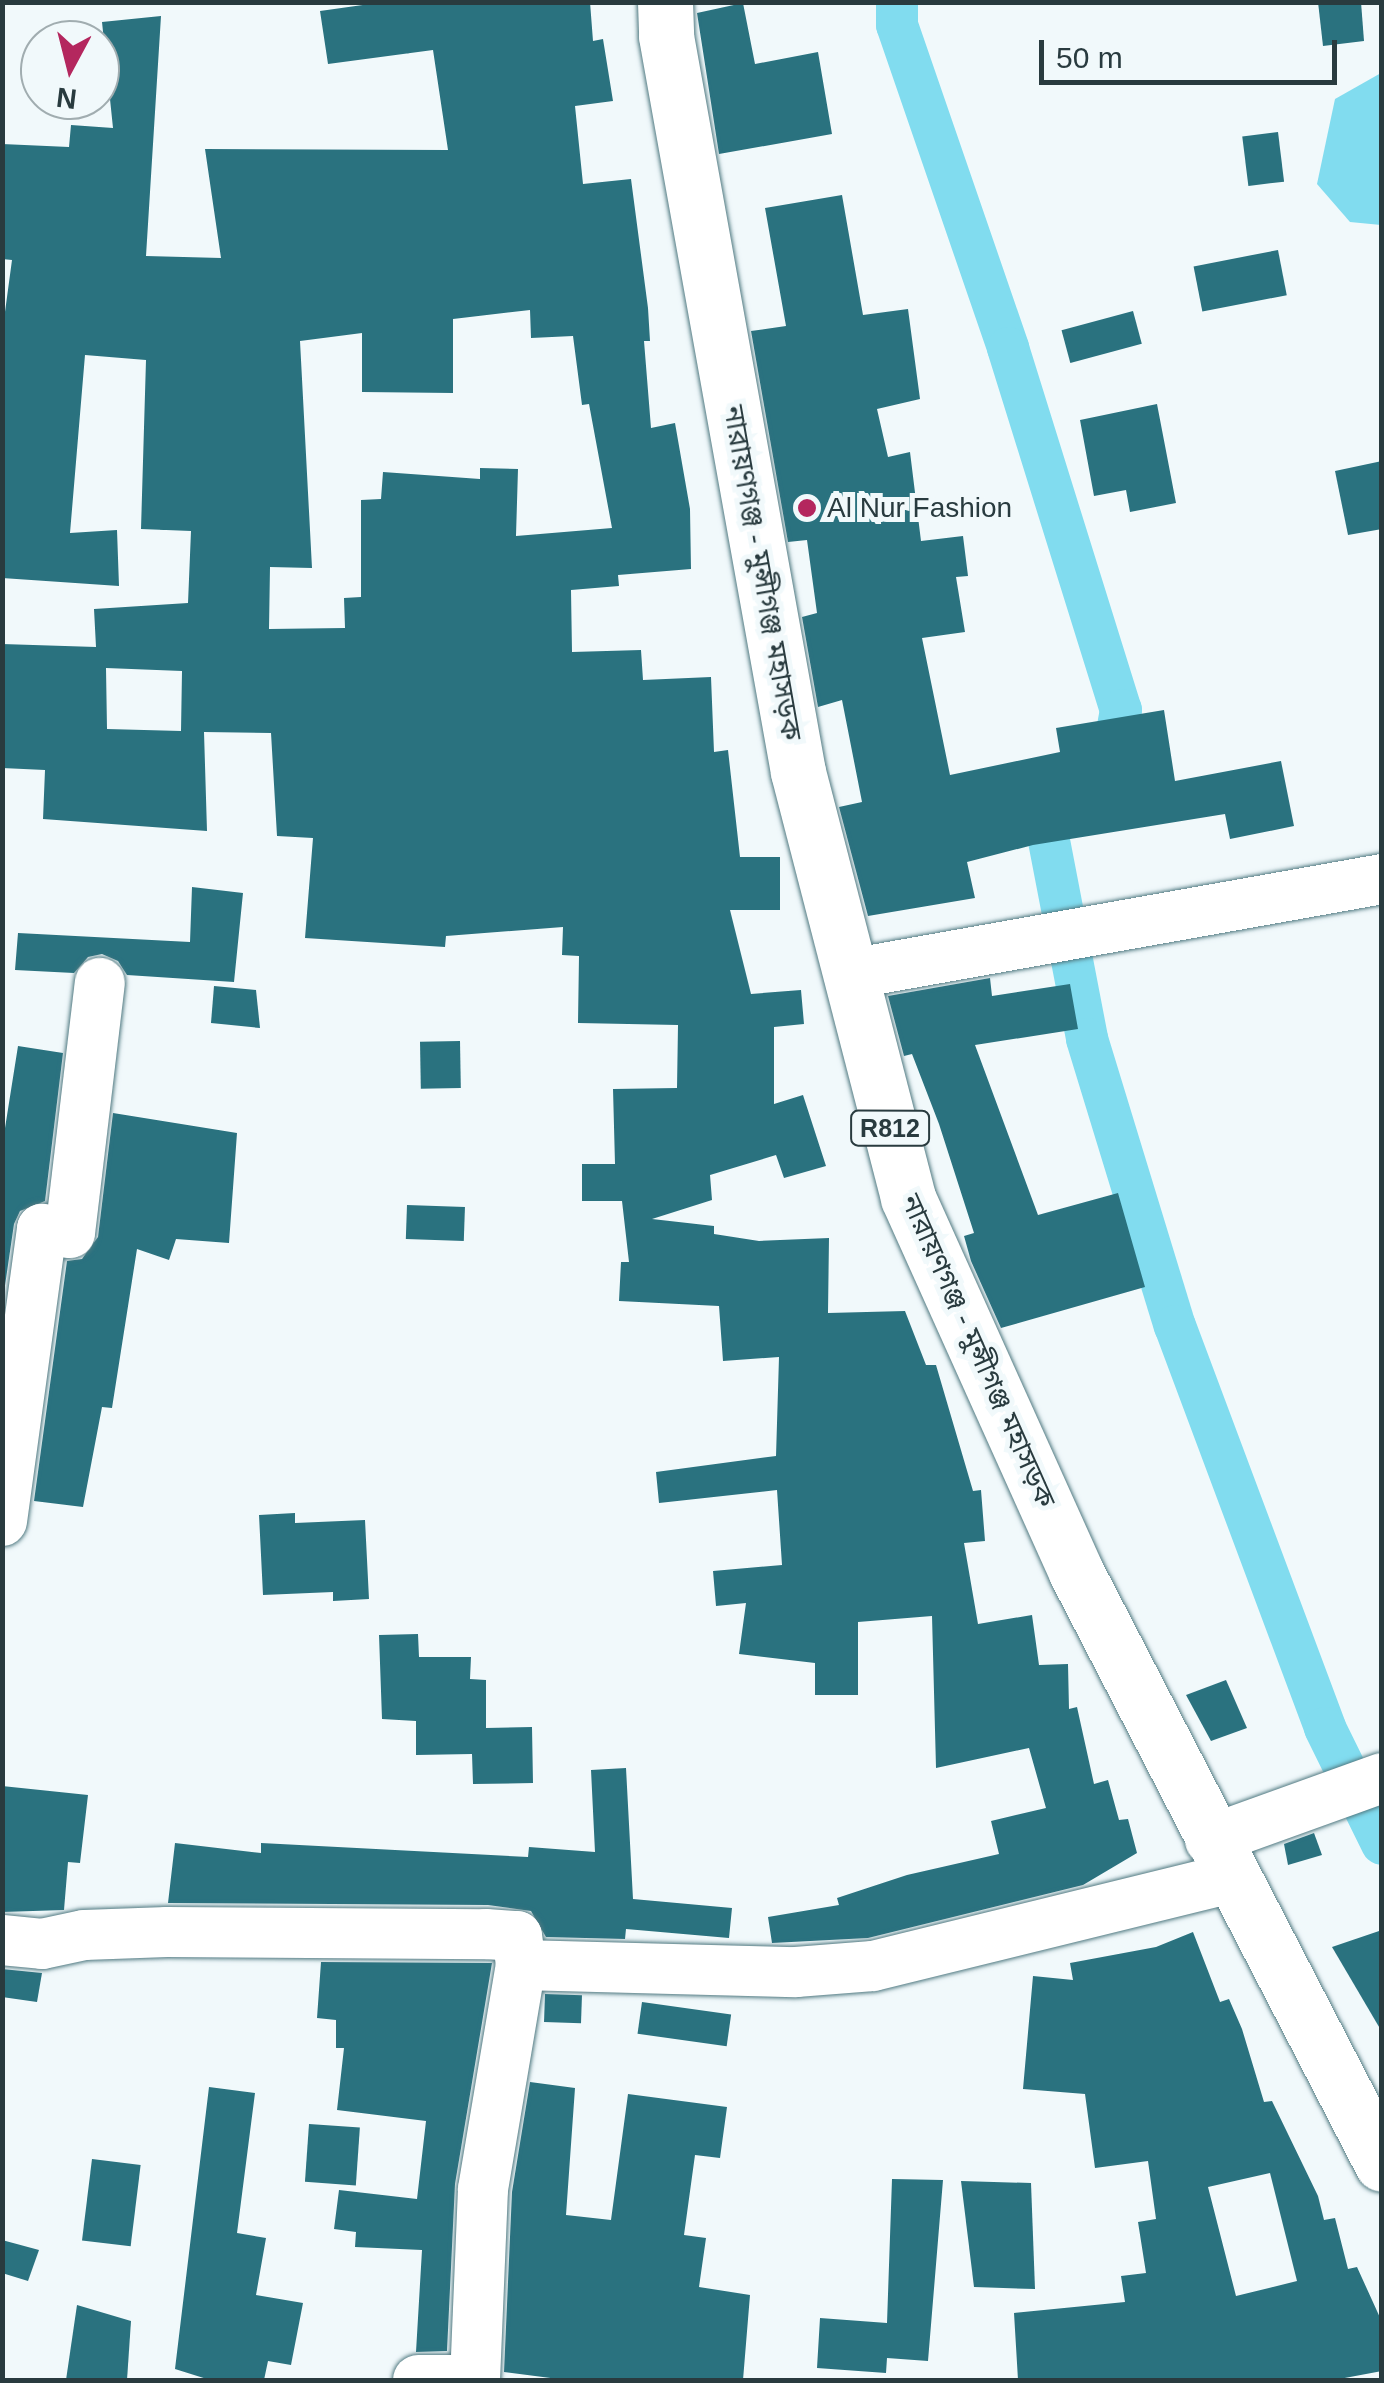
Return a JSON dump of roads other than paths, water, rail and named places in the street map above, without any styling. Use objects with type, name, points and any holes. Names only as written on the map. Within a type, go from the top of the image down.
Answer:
[{"type":"main road","name":"নারায়ণগঞ্জ - মুন্সীগঞ্জ মহাসড়ক","points":[[666,2],[666,36],[798,772],[908,1198],[1076,1572],[1382,2164]]},
{"type":"street","points":[[850,974],[1382,879]]},
{"type":"street","points":[[2,1521],[42,1229],[70,1234],[100,983]]},
{"type":"street","points":[[522,1965],[796,1972],[873,1966],[1221,1859],[1334,1794],[1382,1778]]},
{"type":"street","points":[[2,1940],[42,1944],[84,1935],[168,1932],[517,1936],[522,1965],[484,2190],[472,2380],[418,2380]]},
{"type":"water","points":[[1381,73],[1381,225],[1350,222],[1317,184],[1335,99]]},
{"type":"waterway","points":[[897,2],[897,25],[1008,348],[1121,710],[1107,786],[1045,820],[1087,1039],[1175,1326],[1325,1728],[1382,1844]]},
{"type":"place","name":"Al Nur Fashion","points":[[807,508]]}]
